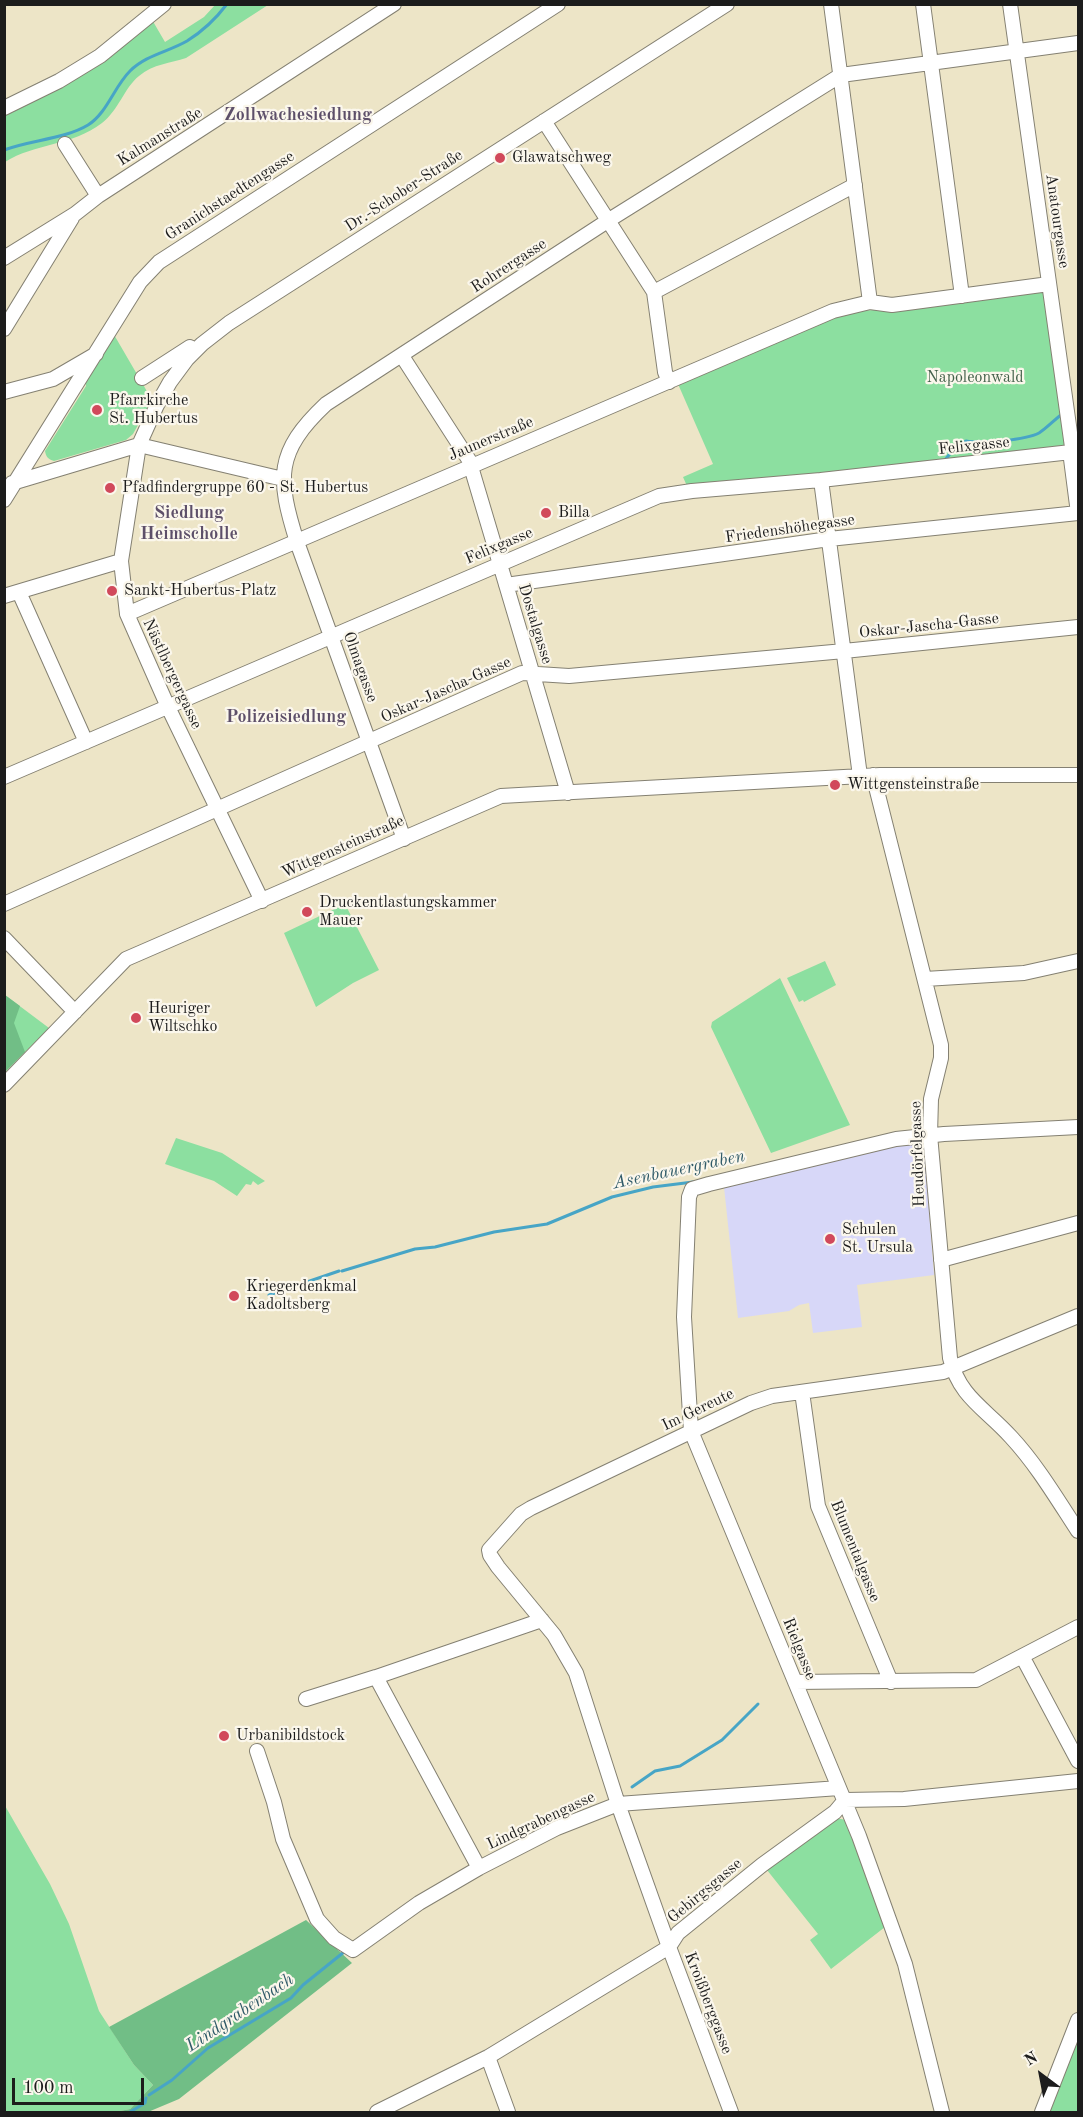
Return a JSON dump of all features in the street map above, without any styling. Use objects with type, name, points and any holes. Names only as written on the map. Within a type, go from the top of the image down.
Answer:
[{"type":"street","points":[[4,108],[59,81],[100,56],[144,11],[164,4]]},
{"type":"street","name":"Kalmanstraße","points":[[4,258],[75,214],[99,196],[394,4]]},
{"type":"street","name":"Granichstaedtengasse","points":[[4,500],[10,483],[98,353],[141,282],[159,262],[558,4]]},
{"type":"street","name":"Dr.-Schober-Straße","points":[[140,445],[157,405],[175,374],[202,344],[229,323],[726,4]]},
{"type":"street","points":[[831,4],[870,302]]},
{"type":"street","points":[[923,4],[962,296]]},
{"type":"street","name":"Anatourgasse","points":[[1010,4],[1049,284],[1072,401],[1071,452],[1078,513]]},
{"type":"street","points":[[841,75],[1078,43]]},
{"type":"street","name":"Rohrergasse","points":[[297,542],[285,504],[283,478],[286,458],[295,439],[326,404],[609,220],[841,75]]},
{"type":"street","points":[[544,121],[654,292],[665,372],[669,382]]},
{"type":"street","points":[[65,144],[99,196]]},
{"type":"street","points":[[654,292],[855,185]]},
{"type":"street","points":[[4,329],[75,214]]},
{"type":"street","name":"Jaunerstraße","points":[[127,614],[833,311],[870,302],[892,305],[1049,284]]},
{"type":"street","points":[[142,378],[229,323]]},
{"type":"street","points":[[4,392],[53,379],[98,353]]},
{"type":"street","name":"Dostalgasse","points":[[402,356],[469,460],[568,792]]},
{"type":"street","points":[[10,483],[140,445],[283,478]]},
{"type":"street","name":"Nästlbergergasse","points":[[140,445],[121,561],[127,614],[168,706],[262,902]]},
{"type":"street","name":"Felixgasse","points":[[5,774],[331,638],[499,563],[659,496],[1071,452]]},
{"type":"street","name":"Heudörfelgasse","points":[[821,480],[844,651],[867,776],[925,979],[942,1051],[931,1099],[930,1135],[952,1368],[968,1396],[1010,1435],[1021,1449],[1078,1531]]},
{"type":"street","name":"Friedenshöhegasse","points":[[506,585],[829,539],[1078,513]]},
{"type":"street","name":"Olmagasse","points":[[297,542],[404,839]]},
{"type":"street","points":[[4,596],[121,561]]},
{"type":"street","points":[[20,592],[86,742]]},
{"type":"street","name":"Oskar-Jascha-Gasse","points":[[4,904],[522,673],[569,676],[1078,627]]},
{"type":"street","name":"Wittgensteinstraße","points":[[4,1085],[126,959],[262,902],[501,796],[867,776],[1078,775]]},
{"type":"street","points":[[4,938],[75,1012]]},
{"type":"street","points":[[925,979],[1024,973],[1078,962]]},
{"type":"street","points":[[930,1135],[1078,1127]]},
{"type":"street","name":"Rielgasse","points":[[930,1135],[896,1139],[692,1189],[689,1197],[684,1317],[691,1431],[842,1794],[905,1964],[942,2112]]},
{"type":"street","points":[[941,1260],[1078,1223]]},
{"type":"street","name":"Im Gereute","points":[[489,1552],[490,1548],[526,1511],[760,1399],[943,1372],[1078,1316]]},
{"type":"street","name":"Blumentalgasse","points":[[802,1392],[818,1506],[891,1682]]},
{"type":"street","name":"Kroißberggasse","points":[[489,1552],[498,1568],[554,1635],[582,1685],[618,1804],[731,2112]]},
{"type":"street","points":[[306,1699],[542,1620]]},
{"type":"street","points":[[795,1682],[976,1680],[1078,1627]]},
{"type":"street","points":[[1023,1656],[1078,1761]]},
{"type":"street","points":[[376,1677],[479,1868]]},
{"type":"street","name":"Lindgrabengasse","points":[[257,1751],[283,1839],[317,1919],[334,1938],[353,1950],[419,1903],[479,1868],[557,1828],[618,1804],[842,1794]]},
{"type":"street","points":[[842,1794],[904,1799],[1078,1781]]},
{"type":"street","name":"Gebirgsgasse","points":[[377,2112],[488,2057],[669,1947],[678,1933],[762,1865],[835,1812],[842,1794]]},
{"type":"street","points":[[1042,2112],[1078,2020]]},
{"type":"street","points":[[488,2057],[508,2112]]},
{"type":"shaded area","name":"Schulen St. Ursula","points":[[919,1143],[924,1147],[934,1275],[857,1285],[862,1327],[813,1333],[809,1303],[799,1305],[789,1311],[738,1318],[724,1187],[889,1147]]},
{"type":"green space","points":[[215,5],[268,5],[186,58],[156,66],[144,72],[129,87],[108,118],[102,123],[78,136],[29,151],[5,162],[5,112],[151,18],[165,42],[204,17]]},
{"type":"green space","name":"Napoleonwald","points":[[1044,290],[1066,447],[826,475],[687,486],[683,477],[713,464],[678,384],[822,320],[860,311]]},
{"type":"green space","points":[[113,333],[152,400],[133,434],[126,440],[54,461],[47,456],[45,451],[86,386],[85,380]]},
{"type":"green space","points":[[345,904],[379,970],[353,983],[316,1007],[284,933]]},
{"type":"green space","points":[[825,961],[836,985],[804,1002],[803,1000],[799,1002],[787,978]]},
{"type":"green space","points":[[780,978],[850,1125],[771,1153],[711,1027],[712,1022]]},
{"type":"green space","points":[[5,995],[49,1028],[5,1072]]},
{"type":"green space","points":[[5,995],[20,1006],[14,1023],[25,1052],[5,1072]]},
{"type":"green space","points":[[176,1138],[222,1153],[265,1181],[258,1185],[253,1181],[251,1185],[246,1184],[237,1196],[214,1181],[165,1164]]},
{"type":"green space","points":[[4,1804],[50,1884],[69,1924],[99,2011],[134,2065],[153,2085],[130,2109],[115,2112],[5,2112]]},
{"type":"green space","points":[[836,1818],[846,1820],[885,1927],[831,1969],[810,1940],[818,1934],[767,1870]]},
{"type":"green space","points":[[306,1920],[352,1963],[179,2099],[148,2112],[115,2112],[130,2109],[153,2085],[134,2065],[109,2027]]},
{"type":"green space","points":[[1078,2036],[1078,2112],[1049,2112]]},
{"type":"waterway","points":[[4,150],[69,133],[88,125],[100,114],[130,71],[143,61],[193,37],[204,29],[227,4]]},
{"type":"waterway","points":[[945,460],[953,450],[966,441],[1003,441],[1024,438],[1039,433],[1061,415]]},
{"type":"waterway","name":"Asenbauergraben","points":[[342,1271],[415,1249],[435,1247],[494,1232],[547,1224],[612,1197],[653,1187],[693,1182]]},
{"type":"waterway","name":"Asenbauergraben","points":[[269,1295],[339,1271]]},
{"type":"waterway","name":"Lindgrabenbach","points":[[632,1787],[655,1771],[680,1766],[722,1740],[758,1704]]},
{"type":"waterway","name":"Lindgrabenbach","points":[[149,2095],[172,2080],[208,2048],[291,1998],[303,1985],[344,1952]]},
{"type":"waterway","name":"Lindgrabenbach","points":[[130,2112],[145,2103],[146,2098]]},
{"type":"place","name":"Glawatschweg","points":[[500,158]]},
{"type":"place","name":"Pfarrkirche St. Hubertus","points":[[97,410]]},
{"type":"place","name":"Pfadfindergruppe 60 - St. Hubertus","points":[[110,488]]},
{"type":"place","name":"Billa","points":[[546,513]]},
{"type":"place","name":"Sankt-Hubertus-Platz","points":[[112,591]]},
{"type":"place","name":"Wittgensteinstraße","points":[[835,785]]},
{"type":"place","name":"Druckentlastungskammer Mauer","points":[[307,912]]},
{"type":"place","name":"Heuriger Wiltschko","points":[[136,1018]]},
{"type":"place","name":"Schulen St. Ursula","points":[[830,1239]]},
{"type":"place","name":"Kriegerdenkmal Kadoltsberg","points":[[234,1296]]},
{"type":"place","name":"Urbanibildstock","points":[[224,1736]]},
{"type":"district","name":"Zollwachesiedlung","points":[[298,115]]},
{"type":"district","name":"Siedlung Heimscholle","points":[[189,523]]},
{"type":"district","name":"Polizeisiedlung","points":[[286,717]]}]
